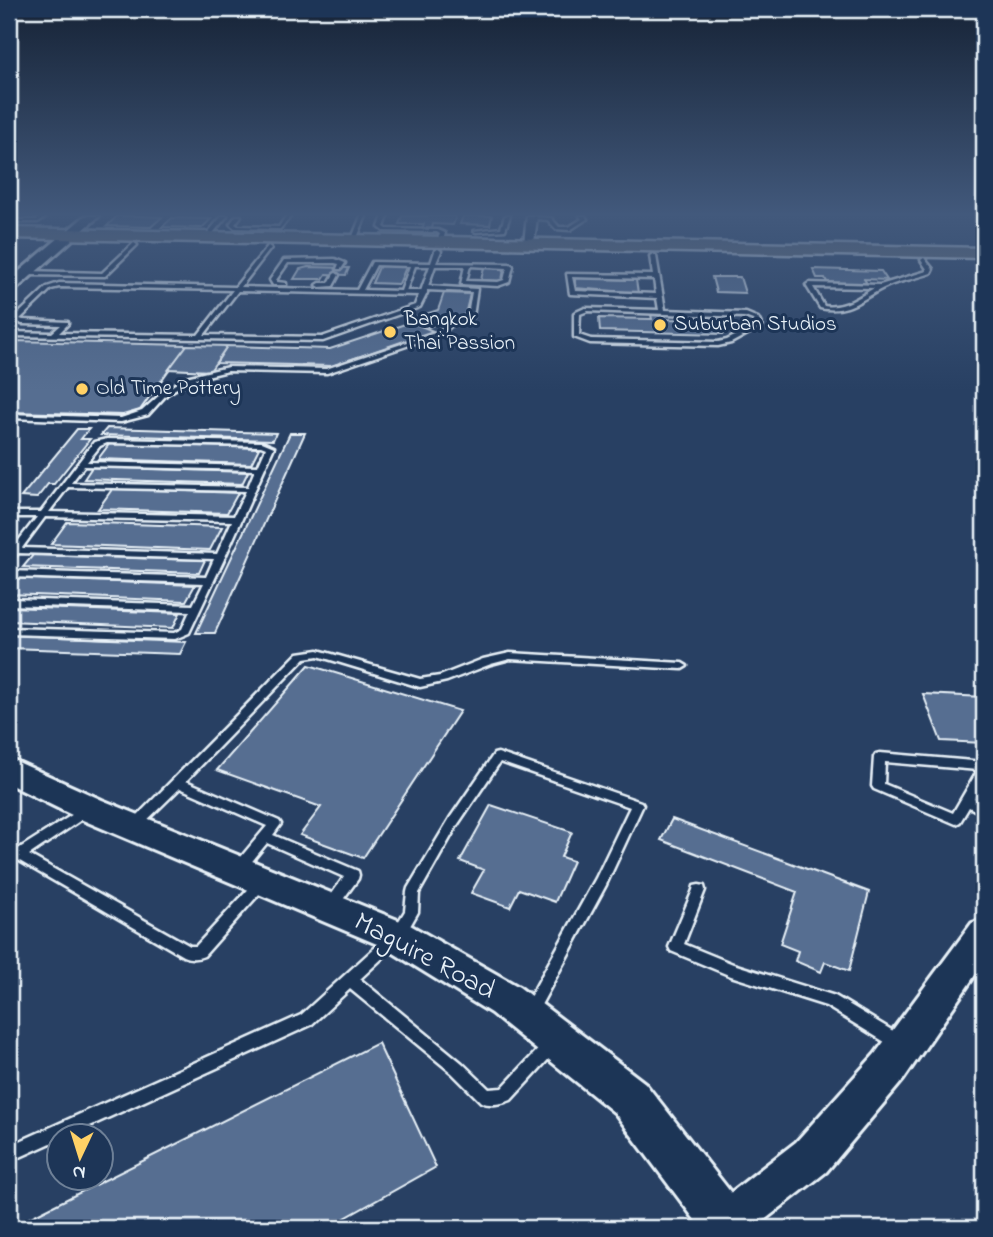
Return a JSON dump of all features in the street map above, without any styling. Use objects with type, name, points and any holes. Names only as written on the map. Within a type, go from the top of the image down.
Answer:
[{"type":"main road","points":[[9,288],[26,274]]},
{"type":"main road","name":"Maguire Road","points":[[9,770],[134,827],[397,936],[505,1000],[629,1098],[728,1225]]},
{"type":"street","points":[[728,1225],[811,1157],[904,1046],[984,934]]},
{"type":"lane","points":[[55,274],[104,274]]},
{"type":"lane","points":[[199,338],[249,274]]},
{"type":"lane","points":[[273,287],[273,280],[277,274]]},
{"type":"lane","points":[[359,292],[368,274]]},
{"type":"lane","points":[[403,292],[410,274]]},
{"type":"lane","points":[[9,334],[323,339],[414,308],[420,303],[430,274]]},
{"type":"lane","points":[[465,274],[463,284],[508,282],[509,274]]},
{"type":"lane","points":[[655,274],[662,311]]},
{"type":"lane","points":[[882,287],[809,285],[821,306],[844,308],[882,287],[924,274]]},
{"type":"lane","points":[[53,335],[66,323],[22,322],[16,319],[49,288],[59,285],[237,289],[331,285],[336,275]]},
{"type":"lane","points":[[656,277],[569,275],[572,293],[660,296]]},
{"type":"lane","points":[[273,287],[403,292],[475,290],[482,284]]},
{"type":"lane","points":[[9,416],[121,420],[145,413],[165,393],[188,378],[228,369],[327,371],[440,332],[471,316],[475,290]]},
{"type":"lane","points":[[587,309],[662,311],[746,315],[755,319],[759,326],[729,342],[718,344],[590,341],[576,336],[577,313],[587,309]]},
{"type":"lane","points":[[9,559],[97,444],[107,441],[270,447],[186,631],[175,636],[9,631]]},
{"type":"lane","points":[[82,464],[260,468]]},
{"type":"lane","points":[[65,485],[251,489]]},
{"type":"lane","points":[[9,514],[238,519]]},
{"type":"lane","points":[[16,550],[220,557]]},
{"type":"lane","points":[[9,574],[210,580]]},
{"type":"lane","points":[[9,602],[197,608]]},
{"type":"lane","points":[[134,827],[302,655],[318,653],[420,683],[435,682],[491,658],[510,656],[682,666]]},
{"type":"lane","points":[[9,1154],[306,1020],[349,979],[397,936],[411,912],[413,892],[454,821],[498,757],[637,805],[601,881],[541,1029],[506,1095],[486,1097],[457,1068],[349,979]]},
{"type":"lane","points":[[880,757],[984,768],[956,819],[878,786],[880,757]]},
{"type":"lane","points":[[90,808],[14,857],[188,952],[199,952],[251,876],[265,837],[275,824],[178,782]]},
{"type":"lane","points":[[966,800],[984,810]]},
{"type":"lane","points":[[265,837],[353,875],[329,908]]},
{"type":"lane","points":[[699,890],[676,947],[731,970],[830,1001],[904,1046]]},
{"type":"building","points":[[297,274],[347,274],[326,274],[323,279],[294,279]]},
{"type":"building","points":[[376,274],[403,274],[399,284],[372,283]]},
{"type":"building","points":[[482,274],[503,274],[502,281],[481,280]]},
{"type":"building","points":[[815,274],[883,274],[887,280],[864,279],[868,285],[828,284],[825,278],[817,278]]},
{"type":"building","points":[[712,277],[740,277],[745,293],[716,292]]},
{"type":"building","points":[[575,278],[636,280],[638,293],[575,288]]},
{"type":"building","points":[[444,293],[470,294],[465,315],[425,328],[408,320],[438,310]]},
{"type":"building","name":"Suburban Studios","points":[[651,315],[664,316],[665,319],[720,320],[724,334],[600,331],[599,318],[652,319]]},
{"type":"building","points":[[411,322],[433,331],[332,366],[216,363],[227,346],[330,349]]},
{"type":"building","name":"Old Time Pottery","points":[[12,341],[187,345],[140,410],[123,415],[9,412],[9,344]]},
{"type":"building","points":[[187,345],[227,346],[210,371],[169,369]]},
{"type":"building","points":[[107,428],[276,433],[273,440],[101,435]]},
{"type":"building","points":[[77,429],[89,429],[81,439],[90,439],[54,484],[48,484],[37,498],[21,497]]},
{"type":"building","points":[[290,433],[305,433],[215,633],[196,633]]},
{"type":"building","points":[[110,443],[259,448],[251,464],[98,459]]},
{"type":"building","points":[[92,467],[248,472],[242,484],[84,479]]},
{"type":"building","points":[[113,488],[238,493],[227,513],[98,509]]},
{"type":"building","points":[[67,522],[222,527],[210,550],[51,544]]},
{"type":"building","points":[[33,555],[205,560],[199,573],[23,567]]},
{"type":"building","points":[[9,578],[195,585],[186,601],[9,594]]},
{"type":"building","points":[[9,607],[180,613],[173,628],[9,621]]},
{"type":"building","points":[[9,635],[186,642],[180,654],[9,648]]},
{"type":"building","points":[[309,665],[460,711],[363,858],[300,835],[321,807],[217,770]]},
{"type":"building","points":[[923,694],[984,697],[984,743],[941,741]]},
{"type":"building","points":[[491,805],[572,832],[561,857],[573,861],[555,902],[519,889],[510,907],[471,893],[484,870],[460,861]]},
{"type":"building","points":[[672,819],[869,892],[849,971],[825,962],[821,972],[795,961],[798,951],[780,944],[797,892],[661,840]]},
{"type":"building","points":[[378,1043],[436,1167],[327,1228],[9,1228],[81,1192],[116,1192],[116,1174]]},
{"type":"place","name":"Suburban Studios","points":[[660,325]]},
{"type":"place","name":"Bangkok Thai Passion","points":[[390,332]]},
{"type":"place","name":"Old Time Pottery","points":[[82,389]]}]
